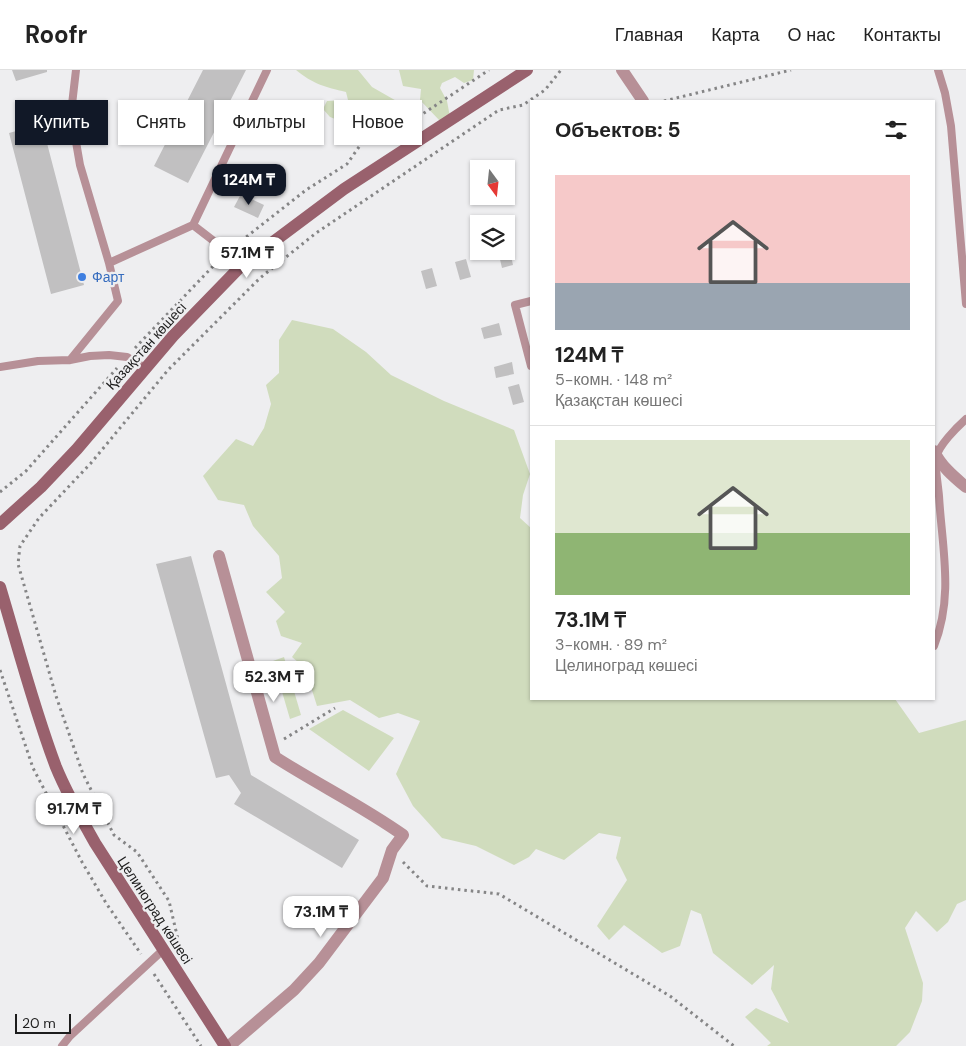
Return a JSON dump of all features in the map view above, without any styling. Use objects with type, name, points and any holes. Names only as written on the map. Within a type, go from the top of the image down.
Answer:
[{"type":"street","name":"Қазақстан көшесі","points":[[0,524],[41,487],[77,449],[145,368],[241,266],[344,189],[527,70]]},
{"type":"street","points":[[622,70],[642,100]]},
{"type":"street","points":[[935,454],[955,478],[966,487]]},
{"type":"street","points":[[218,556],[275,757],[322,786],[375,815],[403,835],[392,850],[383,878],[319,963],[276,1006],[229,1046]]},
{"type":"street","name":"Целиноград көшесі","points":[[0,587],[26,677],[57,769],[75,808],[95,843],[225,1046]]},
{"type":"lane","points":[[70,360],[118,301],[80,165],[70,113],[76,70]]},
{"type":"lane","points":[[109,264],[193,225],[268,70]]},
{"type":"lane","points":[[938,70],[946,93],[952,126],[966,304]]},
{"type":"lane","points":[[193,225],[228,252],[241,266]]},
{"type":"lane","points":[[530,301],[514,305],[530,362]]},
{"type":"lane","points":[[0,367],[38,361],[70,360],[109,355],[127,356],[145,368]]},
{"type":"lane","points":[[935,643],[946,601],[946,568],[935,454],[966,419]]},
{"type":"lane","points":[[62,1046],[70,1036],[163,950]]},
{"type":"path","points":[[530,100],[545,90],[561,70]]},
{"type":"path","points":[[668,100],[791,70]]},
{"type":"path","points":[[179,946],[170,901],[137,852],[114,835],[83,774],[56,696],[18,564],[20,546],[39,518],[91,463],[168,370],[260,278],[316,233],[499,110],[523,105],[530,100]]},
{"type":"path","points":[[272,747],[335,708]]},
{"type":"path","points":[[392,850],[427,886],[499,894],[670,996],[734,1046]]},
{"type":"green space","points":[[296,70],[358,70],[372,87],[395,100],[348,100],[346,92],[308,79]]},
{"type":"green space","points":[[399,70],[474,70],[473,80],[464,83],[455,77],[442,83],[440,88],[447,101],[450,117],[440,121],[420,100],[421,89],[403,86]]},
{"type":"green space","points":[[327,101],[334,101],[334,119],[324,110]]},
{"type":"green space","points":[[292,320],[333,329],[366,352],[391,375],[444,401],[514,430],[530,474],[523,495],[520,518],[530,527],[530,700],[896,700],[919,733],[966,720],[966,900],[957,904],[948,922],[937,932],[916,911],[905,928],[923,983],[922,1001],[910,1032],[896,1046],[767,1046],[771,1043],[745,1017],[756,1008],[789,1023],[771,989],[774,965],[752,985],[713,953],[701,914],[691,910],[680,946],[662,953],[624,925],[609,940],[597,926],[627,880],[616,858],[621,837],[599,833],[564,860],[536,849],[529,857],[514,865],[476,846],[442,838],[413,806],[396,774],[420,721],[398,713],[379,718],[350,700],[317,706],[305,668],[292,657],[302,643],[281,636],[276,621],[285,612],[266,592],[282,578],[279,556],[253,526],[244,505],[218,500],[203,476],[236,439],[253,446],[264,428],[271,404],[266,385],[279,373],[279,340]]},
{"type":"green space","points":[[284,657],[301,715],[290,719],[273,661]]},
{"type":"green space","points":[[343,710],[394,738],[369,771],[309,729]]},
{"type":"building","points":[[12,70],[47,70],[47,72],[16,81]]},
{"type":"building","points":[[203,70],[246,70],[231,100],[214,100],[214,132],[188,183],[154,166],[165,145],[204,145],[204,100],[188,100]]},
{"type":"building","points":[[15,131],[15,145],[47,145],[84,285],[51,294],[9,133]]},
{"type":"building","points":[[241,194],[264,205],[258,218],[234,207]]},
{"type":"building","points":[[466,259],[471,277],[460,280],[455,262]]},
{"type":"building","points":[[500,260],[512,260],[513,265],[502,268]]},
{"type":"building","points":[[432,268],[437,286],[426,289],[421,271]]},
{"type":"building","points":[[499,323],[502,335],[484,339],[481,328]]},
{"type":"building","points":[[512,362],[514,374],[496,378],[494,367]]},
{"type":"building","points":[[519,384],[524,402],[513,405],[508,387]]},
{"type":"building","points":[[191,556],[251,775],[359,840],[342,868],[234,804],[241,793],[229,775],[216,778],[156,564]]},
{"type":"place","name":"Фарт","points":[[82,277]]}]
